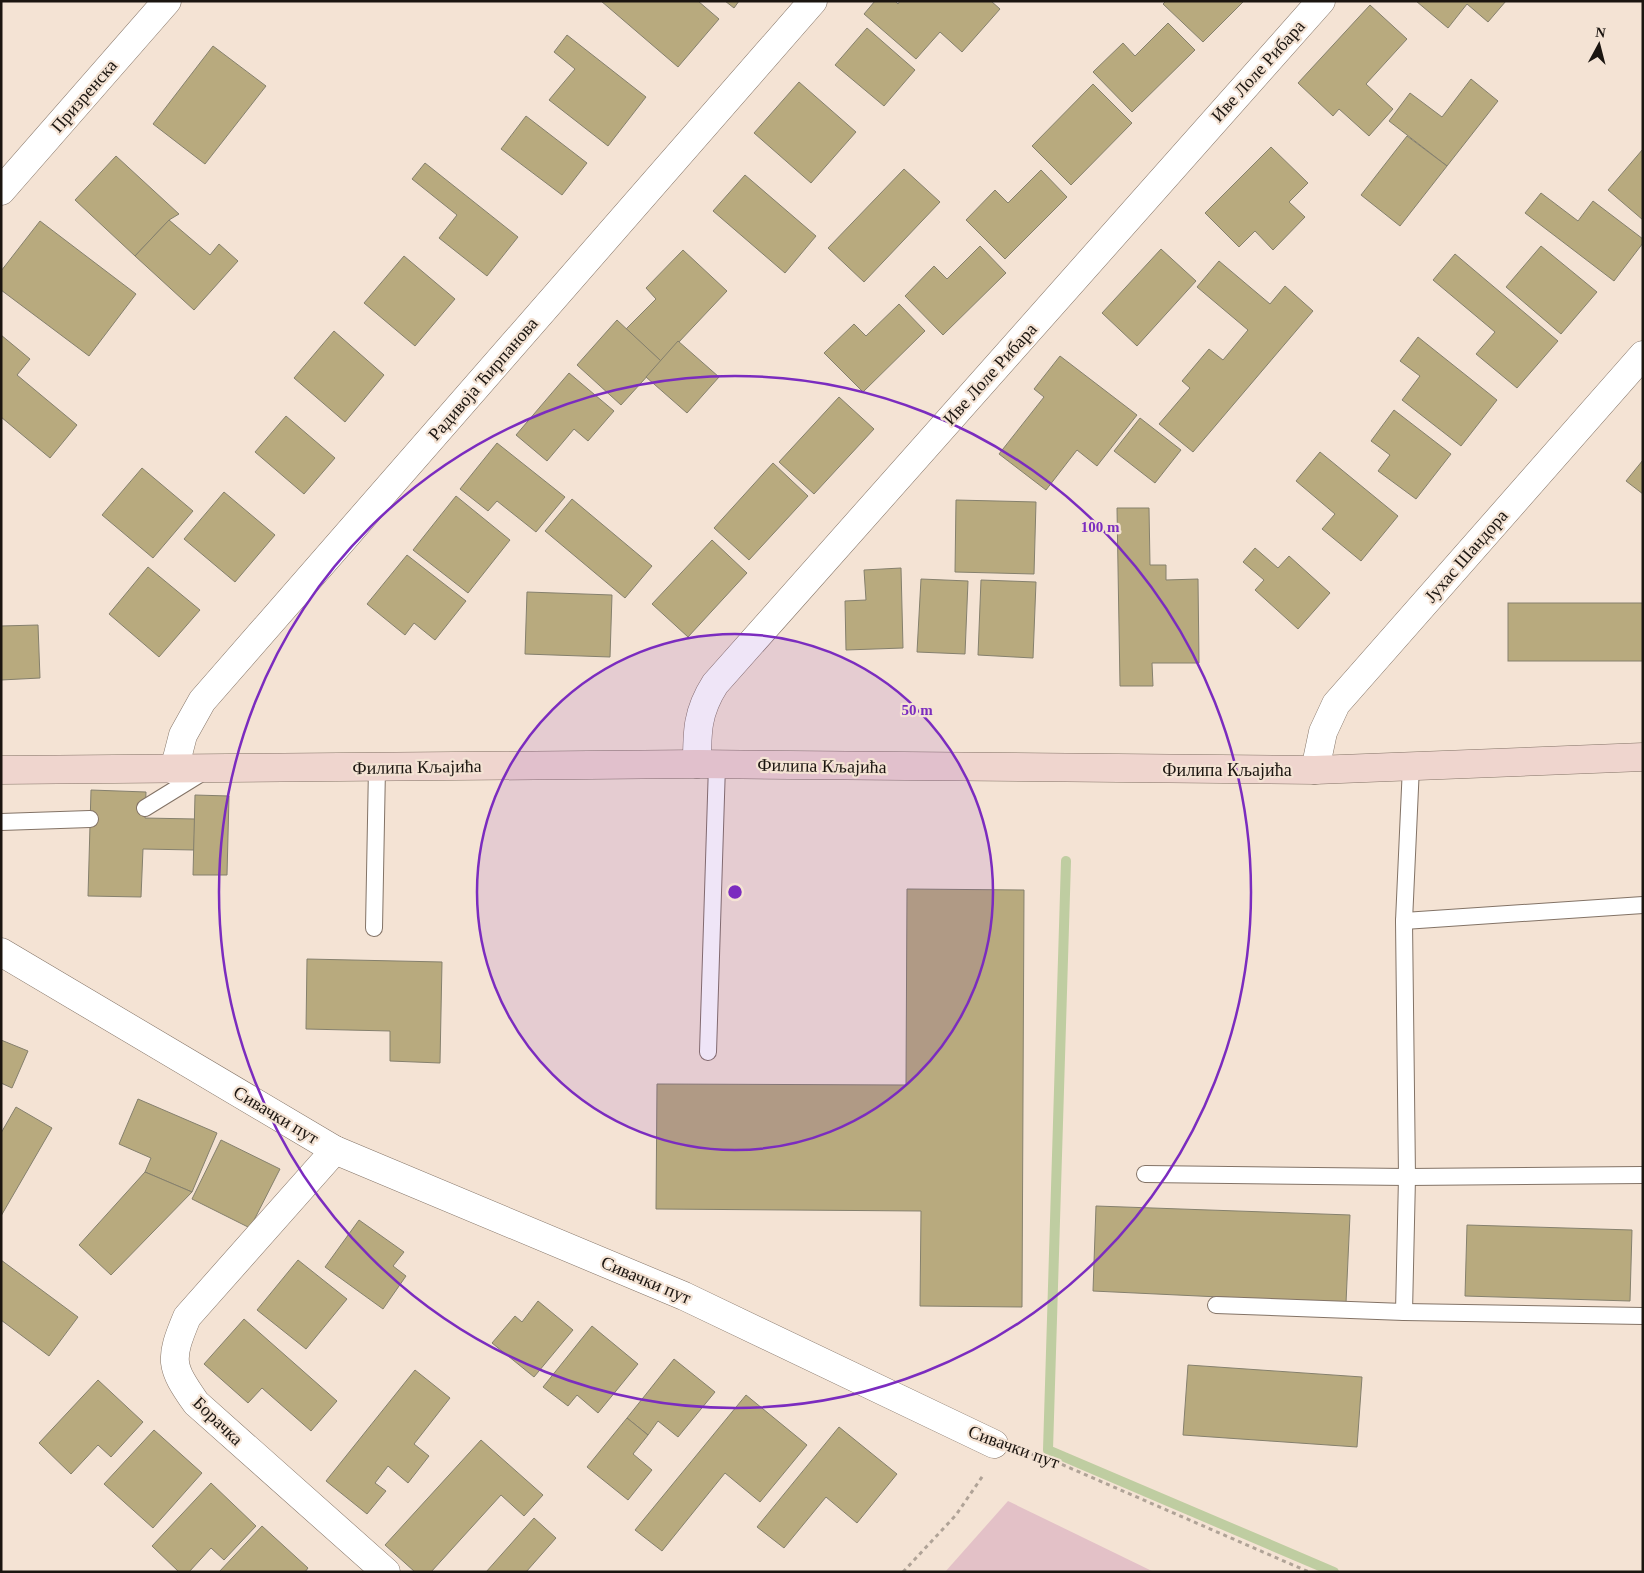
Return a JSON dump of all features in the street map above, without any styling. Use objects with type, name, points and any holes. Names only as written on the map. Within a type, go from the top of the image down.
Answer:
[{"type":"street","name":"Призренска","points":[[2,188],[167,1]]},
{"type":"street","name":"Радивоја Ћирпанова","points":[[174,770],[183,735],[202,701],[813,1]]},
{"type":"street","name":"Иве Лоле Рибара","points":[[707,765],[699,718],[704,702],[715,684],[1320,1]]},
{"type":"street","name":"Јухас Шандора","points":[[1315,770],[1323,732],[1336,704],[1643,355]]},
{"type":"street","name":"Филипа Кљајића","points":[[1,770],[707,765],[1315,770],[1643,757]]},
{"type":"street","name":"Сивачки пут","points":[[1,952],[335,1150],[684,1296],[994,1444]]},
{"type":"street","name":"Борачка","points":[[335,1150],[187,1317],[175,1346],[177,1375],[196,1403],[386,1572]]},
{"type":"lane","points":[[707,765],[708,1052]]},
{"type":"lane","points":[[1404,1312],[1407,1177],[1404,921],[1411,766]]},
{"type":"lane","points":[[374,928],[377,767]]},
{"type":"lane","points":[[145,808],[208,769]]},
{"type":"lane","points":[[1,822],[90,819]]},
{"type":"lane","points":[[1404,921],[1643,905]]},
{"type":"lane","points":[[1145,1174],[1407,1177],[1643,1175]]},
{"type":"lane","points":[[1216,1305],[1404,1312],[1643,1316]]},
{"type":"path","points":[[903,1572],[956,1515],[983,1476],[994,1444]]},
{"type":"path","name":"Сивачки пут","points":[[994,1444],[1054,1461],[1309,1572]]},
{"type":"shaded area","points":[[1008,1501],[1154,1572],[945,1572]]},
{"type":"building","points":[[601,1],[698,1],[719,19],[678,67]]},
{"type":"building","points":[[725,1],[739,1],[734,8]]},
{"type":"building","points":[[875,1],[895,1],[898,4],[900,1],[991,1],[1000,9],[962,52],[940,32],[916,59],[864,14]]},
{"type":"building","points":[[1166,1],[1244,1],[1203,42],[1163,4]]},
{"type":"building","points":[[1416,1],[1506,1],[1488,22],[1467,4],[1448,28]]},
{"type":"building","points":[[1370,5],[1407,39],[1366,84],[1393,109],[1369,136],[1339,109],[1333,116],[1298,83]]},
{"type":"building","points":[[1168,23],[1195,50],[1132,112],[1093,72],[1123,43],[1135,56]]},
{"type":"building","points":[[867,28],[915,70],[884,106],[835,65]]},
{"type":"building","points":[[567,35],[646,97],[608,146],[549,100],[575,69],[554,52]]},
{"type":"building","points":[[213,46],[266,86],[205,164],[153,124]]},
{"type":"building","points":[[1471,79],[1498,101],[1447,166],[1389,121],[1410,93],[1442,117]]},
{"type":"building","points":[[799,82],[856,132],[811,183],[754,133]]},
{"type":"building","points":[[1093,84],[1132,123],[1071,185],[1032,146]]},
{"type":"building","points":[[526,116],[587,163],[562,195],[501,149]]},
{"type":"building","points":[[1407,136],[1447,166],[1400,226],[1361,195]]},
{"type":"building","points":[[1271,147],[1308,183],[1289,202],[1305,217],[1273,250],[1255,231],[1239,247],[1205,213]]},
{"type":"building","points":[[1643,149],[1643,220],[1608,190]]},
{"type":"building","points":[[116,156],[179,214],[169,220],[135,256],[75,200]]},
{"type":"building","points":[[425,163],[518,237],[487,276],[439,238],[457,215],[412,179]]},
{"type":"building","points":[[904,169],[940,202],[864,282],[828,248]]},
{"type":"building","points":[[1041,170],[1067,197],[1005,259],[966,220],[995,190],[1008,203]]},
{"type":"building","points":[[745,175],[816,236],[785,273],[713,211]]},
{"type":"building","points":[[1541,193],[1578,221],[1593,201],[1643,239],[1643,243],[1614,281],[1525,213]]},
{"type":"building","points":[[169,220],[210,255],[219,244],[238,261],[194,310],[135,256]]},
{"type":"building","points":[[40,221],[136,294],[89,356],[1,290],[1,271]]},
{"type":"building","points":[[980,246],[1006,273],[943,335],[905,296],[934,266],[947,279]]},
{"type":"building","points":[[1541,246],[1597,292],[1561,334],[1506,287]]},
{"type":"building","points":[[1161,249],[1196,281],[1137,346],[1102,313]]},
{"type":"building","points":[[683,250],[727,291],[661,361],[626,329],[656,299],[646,288]]},
{"type":"building","points":[[1455,254],[1558,341],[1517,388],[1476,354],[1495,332],[1433,280]]},
{"type":"building","points":[[404,256],[455,299],[415,346],[364,303]]},
{"type":"building","points":[[1219,261],[1270,304],[1285,286],[1313,311],[1193,452],[1159,424],[1190,388],[1182,381],[1209,349],[1223,360],[1248,330],[1197,287]]},
{"type":"building","points":[[899,304],[925,331],[863,392],[824,353],[854,324],[866,336]]},
{"type":"building","points":[[617,320],[661,361],[621,405],[577,365]]},
{"type":"building","points":[[334,331],[384,375],[345,422],[294,378]]},
{"type":"building","points":[[1,335],[30,359],[17,375],[77,425],[50,458],[1,417]]},
{"type":"building","points":[[1418,337],[1497,400],[1461,446],[1402,400],[1420,376],[1400,361]]},
{"type":"building","points":[[678,341],[719,377],[687,413],[646,377]]},
{"type":"building","points":[[1060,356],[1137,415],[1097,466],[1077,450],[1046,490],[999,454],[1044,397],[1034,389]]},
{"type":"building","points":[[569,373],[614,411],[588,441],[574,429],[547,461],[516,435]]},
{"type":"building","points":[[839,397],[874,429],[814,494],[779,462]]},
{"type":"building","points":[[1394,410],[1451,454],[1416,499],[1378,471],[1390,455],[1371,441]]},
{"type":"building","points":[[286,416],[335,458],[304,494],[255,452]]},
{"type":"building","points":[[1140,418],[1181,450],[1155,483],[1114,451]]},
{"type":"building","points":[[497,443],[565,497],[536,532],[497,501],[488,511],[460,489]]},
{"type":"building","points":[[1320,452],[1398,516],[1361,561],[1322,529],[1335,514],[1296,481]]},
{"type":"building","points":[[1643,460],[1643,494],[1626,481]]},
{"type":"building","points":[[773,463],[808,496],[749,560],[714,528]]},
{"type":"building","points":[[142,468],[193,511],[153,558],[102,515]]},
{"type":"building","points":[[224,492],[275,535],[235,582],[184,539]]},
{"type":"building","points":[[456,496],[510,540],[468,593],[413,550]]},
{"type":"building","points":[[572,499],[652,566],[625,598],[545,531]]},
{"type":"building","points":[[956,500],[1036,502],[1034,574],[955,572]]},
{"type":"building","points":[[1117,508],[1149,508],[1150,565],[1166,565],[1166,580],[1198,579],[1199,663],[1152,663],[1153,686],[1120,686]]},
{"type":"building","points":[[712,540],[747,573],[688,637],[652,604]]},
{"type":"building","points":[[1255,548],[1278,568],[1289,556],[1330,593],[1298,629],[1255,590],[1264,580],[1243,562]]},
{"type":"building","points":[[407,555],[466,601],[435,640],[414,623],[405,635],[367,604]]},
{"type":"building","points":[[148,567],[200,610],[159,657],[109,614]]},
{"type":"building","points":[[901,568],[903,648],[846,650],[845,601],[866,600],[864,570]]},
{"type":"building","points":[[921,579],[968,581],[965,654],[917,652]]},
{"type":"building","points":[[981,580],[1036,582],[1033,658],[978,655]]},
{"type":"building","points":[[527,592],[612,595],[610,657],[525,654]]},
{"type":"building","points":[[1508,603],[1643,603],[1643,661],[1508,661]]},
{"type":"building","points":[[38,625],[40,678],[1,680],[1,626]]},
{"type":"building","points":[[91,790],[146,792],[145,818],[195,819],[194,850],[143,849],[141,897],[88,896]]},
{"type":"building","points":[[195,795],[229,796],[227,875],[193,875]]},
{"type":"building","points":[[907,889],[1024,890],[1022,1307],[920,1306],[921,1211],[656,1209],[657,1084],[906,1085]]},
{"type":"building","points":[[307,959],[442,962],[440,1063],[390,1061],[390,1031],[306,1029]]},
{"type":"building","points":[[1,1040],[28,1051],[12,1088],[1,1083]]},
{"type":"building","points":[[138,1099],[217,1133],[192,1192],[145,1172],[151,1158],[119,1144]]},
{"type":"building","points":[[16,1107],[52,1128],[1,1216],[1,1133]]},
{"type":"building","points":[[221,1140],[280,1169],[250,1228],[192,1199]]},
{"type":"building","points":[[145,1172],[192,1192],[111,1275],[79,1245]]},
{"type":"building","points":[[1096,1206],[1350,1215],[1346,1303],[1093,1291]]},
{"type":"building","points":[[359,1220],[404,1252],[393,1266],[406,1276],[383,1309],[325,1267]]},
{"type":"building","points":[[1467,1225],[1632,1230],[1630,1301],[1465,1296]]},
{"type":"building","points":[[1,1260],[78,1317],[49,1356],[1,1320]]},
{"type":"building","points":[[298,1260],[347,1299],[306,1349],[257,1310]]},
{"type":"building","points":[[538,1301],[573,1330],[534,1377],[492,1343],[515,1316],[522,1322]]},
{"type":"building","points":[[244,1319],[337,1401],[311,1431],[262,1388],[248,1403],[204,1364]]},
{"type":"building","points":[[592,1326],[638,1364],[598,1413],[577,1395],[568,1406],[543,1387]]},
{"type":"building","points":[[674,1359],[715,1392],[678,1437],[658,1421],[648,1435],[627,1418]]},
{"type":"building","points":[[1188,1365],[1362,1377],[1357,1447],[1183,1435]]},
{"type":"building","points":[[415,1370],[450,1398],[414,1444],[429,1456],[408,1483],[388,1466],[375,1483],[386,1491],[367,1514],[326,1481]]},
{"type":"building","points":[[98,1380],[143,1422],[111,1457],[98,1445],[71,1474],[39,1443]]},
{"type":"building","points":[[746,1395],[807,1445],[760,1502],[725,1473],[662,1551],[635,1530]]},
{"type":"building","points":[[627,1418],[648,1435],[633,1454],[652,1470],[628,1500],[587,1467]]},
{"type":"building","points":[[839,1427],[897,1474],[857,1523],[826,1497],[784,1548],[757,1527]]},
{"type":"building","points":[[154,1430],[202,1473],[153,1528],[104,1484]]},
{"type":"building","points":[[481,1440],[543,1495],[524,1516],[501,1495],[431,1572],[415,1572],[385,1545]]},
{"type":"building","points":[[211,1483],[256,1526],[224,1560],[211,1548],[189,1572],[179,1572],[152,1546]]},
{"type":"building","points":[[534,1518],[556,1538],[526,1572],[486,1572]]},
{"type":"building","points":[[262,1526],[308,1568],[305,1572],[219,1572]]},
{"type":"waterway","points":[[1066,861],[1048,1450],[1334,1572]]}]
